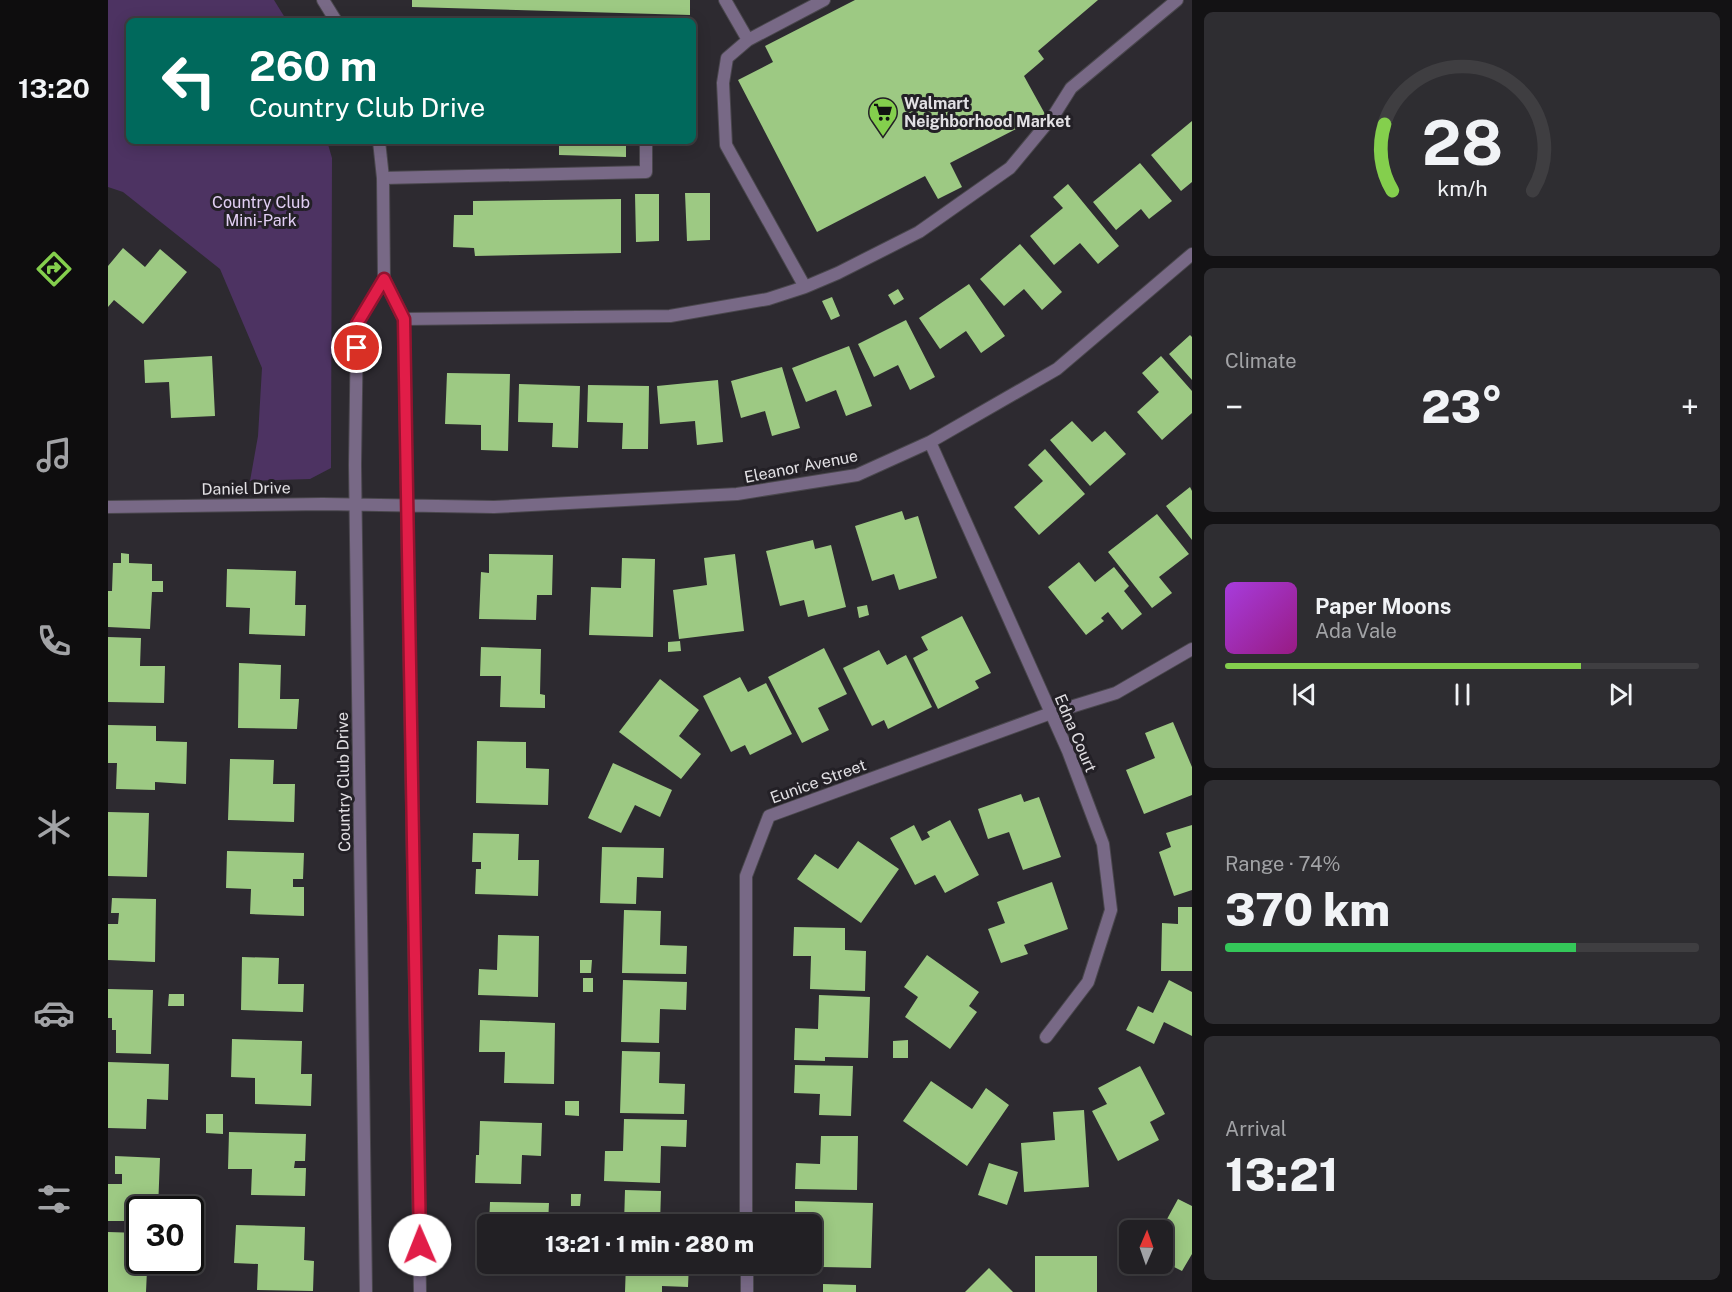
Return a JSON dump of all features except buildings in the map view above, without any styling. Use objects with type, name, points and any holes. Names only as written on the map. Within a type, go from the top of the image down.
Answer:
[{"type":"street","points":[[323,0],[334,18]]},
{"type":"street","points":[[725,0],[748,40]]},
{"type":"street","points":[[805,287],[726,145],[723,83],[727,58],[748,40],[824,0]]},
{"type":"street","points":[[404,319],[670,316],[768,299],[805,287],[919,232],[1010,168],[1054,115],[1071,88],[1177,0]]},
{"type":"street","points":[[379,144],[383,178],[384,279],[404,319],[420,1292]]},
{"type":"street","points":[[383,178],[646,172],[646,144]]},
{"type":"street","name":"Eleanor Avenue","points":[[385,504],[494,507],[736,494],[857,475],[930,442],[1057,369],[1192,254]]},
{"type":"street","name":"Country Club Drive","points":[[366,1292],[356,504],[357,324],[384,279]]},
{"type":"street","name":"Edna Court","points":[[930,442],[1068,751],[1104,844],[1111,910],[1088,982],[1046,1037]]},
{"type":"street","name":"Daniel Drive","points":[[108,507],[385,504]]},
{"type":"street","name":"Eunice Street","points":[[747,1214],[746,876],[769,816],[1051,714],[1116,693],[1192,649]]},
{"type":"street","points":[[747,1274],[747,1292]]},
{"type":"green space","name":"Country Club Mini-Park","points":[[108,0],[274,0],[285,18],[126,18],[126,144],[328,144],[332,158],[331,468],[310,479],[250,481],[258,436],[262,368],[220,269],[123,192],[108,187]]},
{"type":"place","name":"Walmart Neighborhood Market","points":[[883,138]]},
{"type":"route","points":[[357,348],[357,324],[384,279],[404,319],[420,1245]]}]
